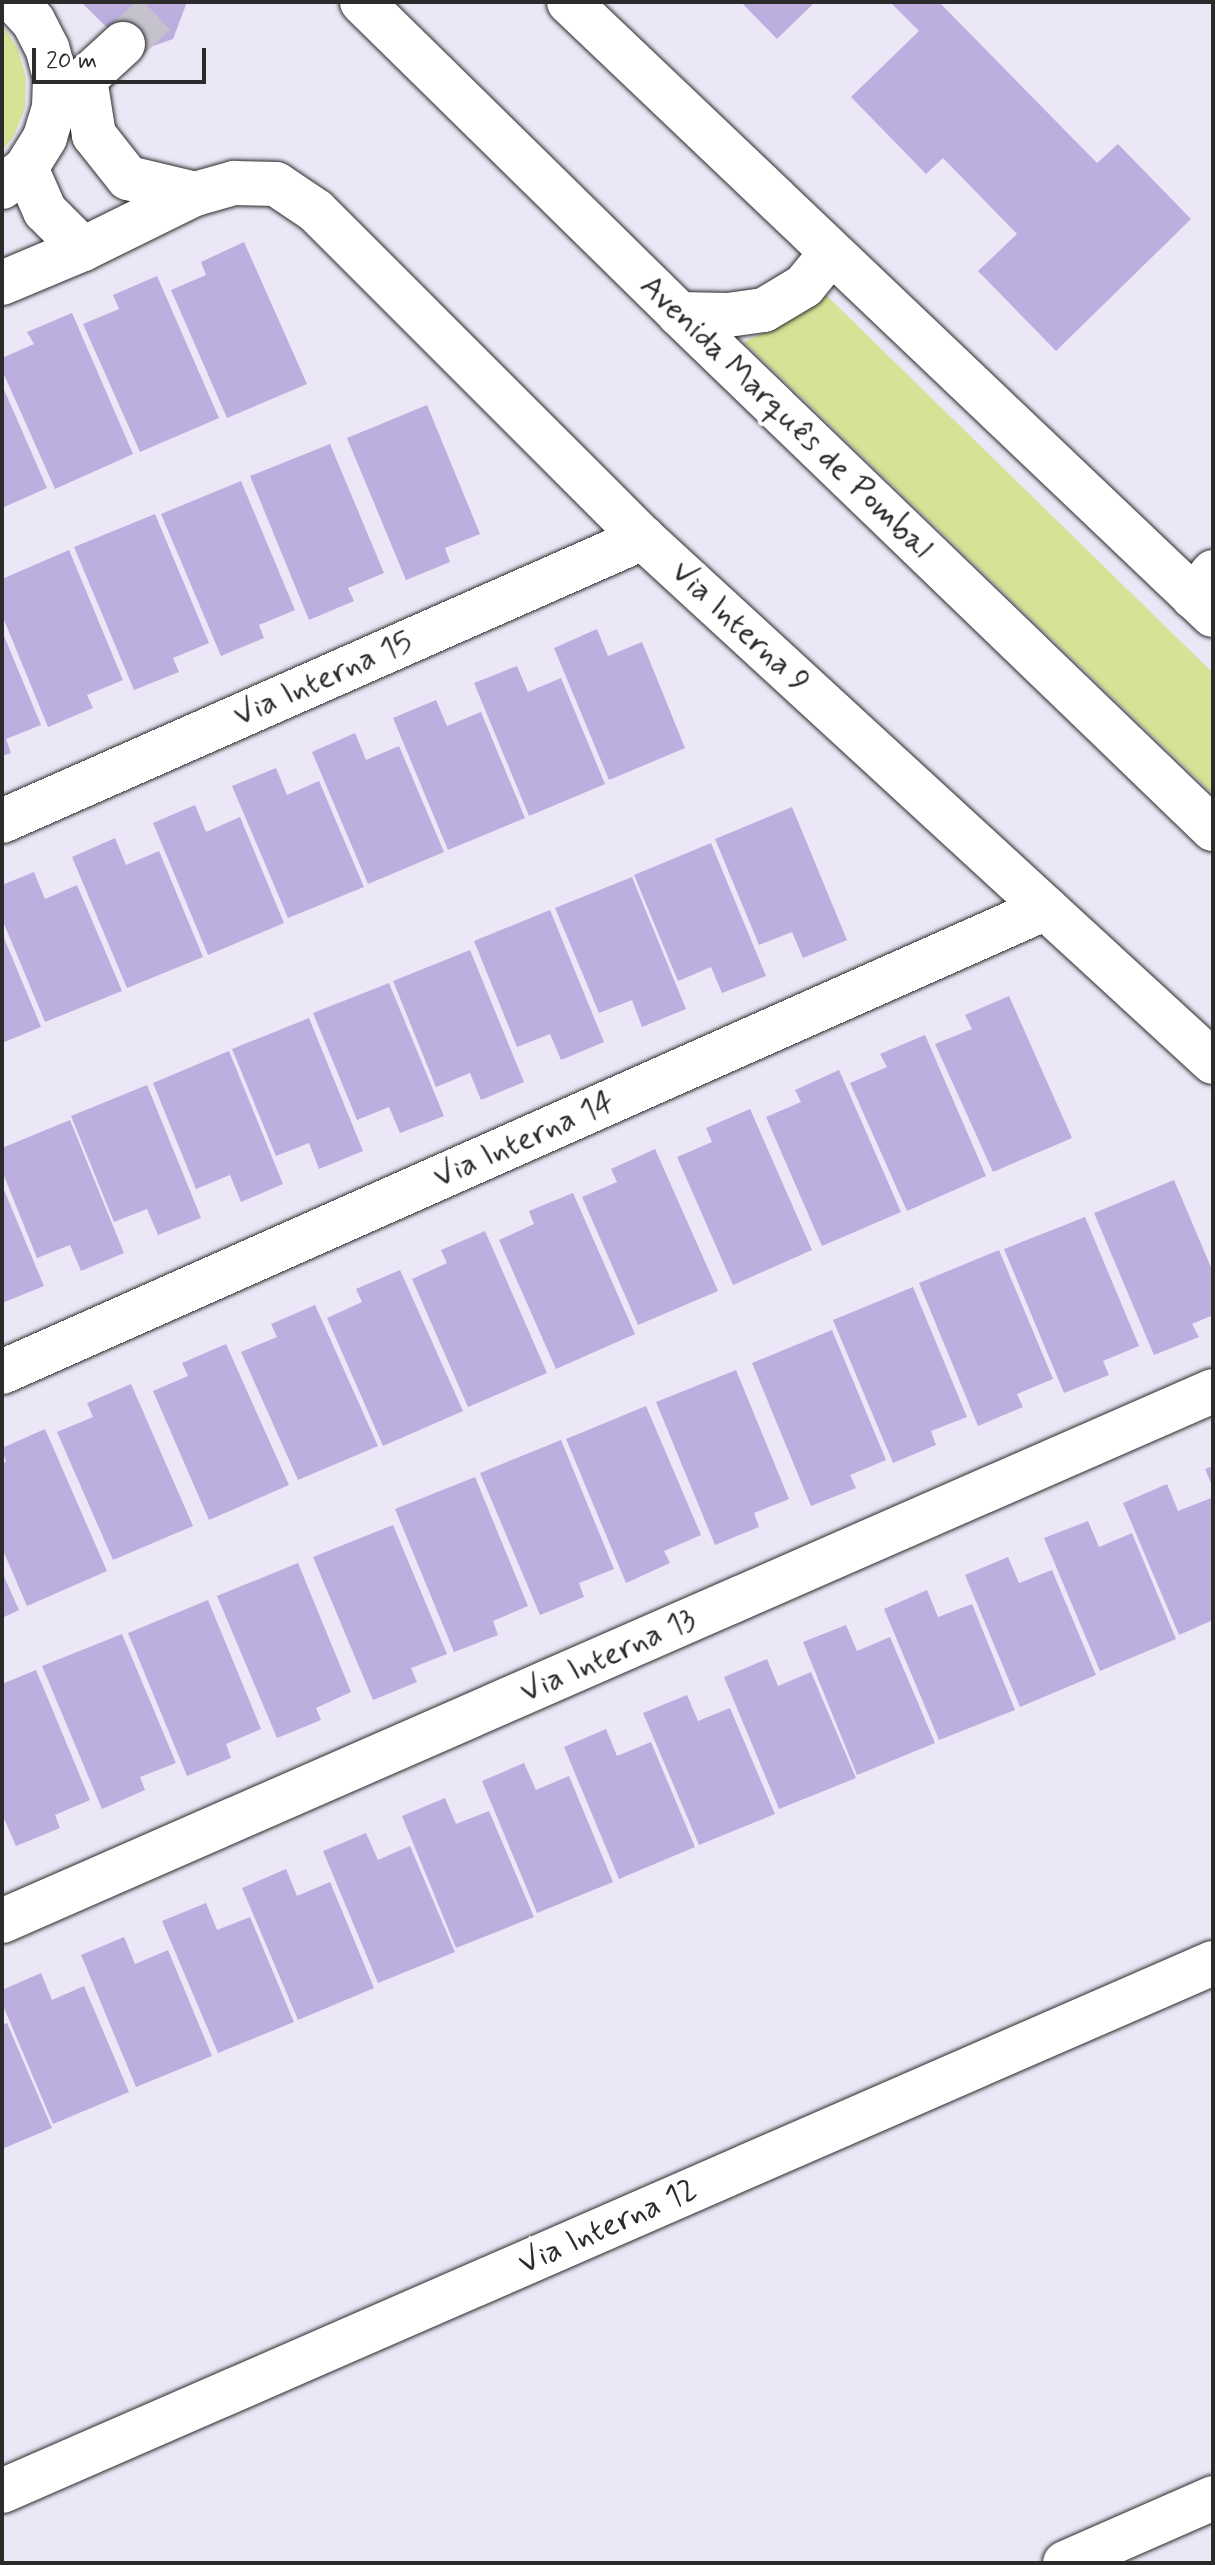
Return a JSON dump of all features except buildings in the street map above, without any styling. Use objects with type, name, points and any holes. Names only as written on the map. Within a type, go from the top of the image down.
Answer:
[{"type":"street","points":[[15,2],[33,21],[47,48],[55,77],[54,107],[45,137],[14,177],[83,249]]},
{"type":"street","name":"Avenida Marquês de Pombal","points":[[362,2],[679,314],[1213,829]]},
{"type":"street","points":[[569,2],[831,253],[1206,595]]},
{"type":"street","points":[[54,107],[123,44]]},
{"type":"street","points":[[85,79],[94,135],[128,178],[195,194]]},
{"type":"street","name":"Via Interna 9","points":[[195,194],[234,183],[276,184],[316,211],[643,538],[1213,1062]]},
{"type":"street","points":[[2,283],[83,249],[195,194]]},
{"type":"street","points":[[679,314],[728,315],[764,310],[804,286],[831,253]]},
{"type":"street","name":"Via Interna 15","points":[[2,821],[643,538]]},
{"type":"street","name":"Via Interna 14","points":[[2,1372],[1046,908]]},
{"type":"street","name":"Via Interna 13","points":[[2,1921],[1213,1391]]},
{"type":"street","name":"Via Interna 12","points":[[2,2491],[1213,1963]]},
{"type":"street","points":[[1065,2563],[1213,2498]]},
{"type":"green space","points":[[2,24],[18,49],[26,78],[25,108],[14,136],[2,151]]},
{"type":"green space","points":[[824,293],[1213,673],[1213,794],[744,342],[779,325]]},
{"type":"tunnel","points":[[123,44],[167,2]]}]
